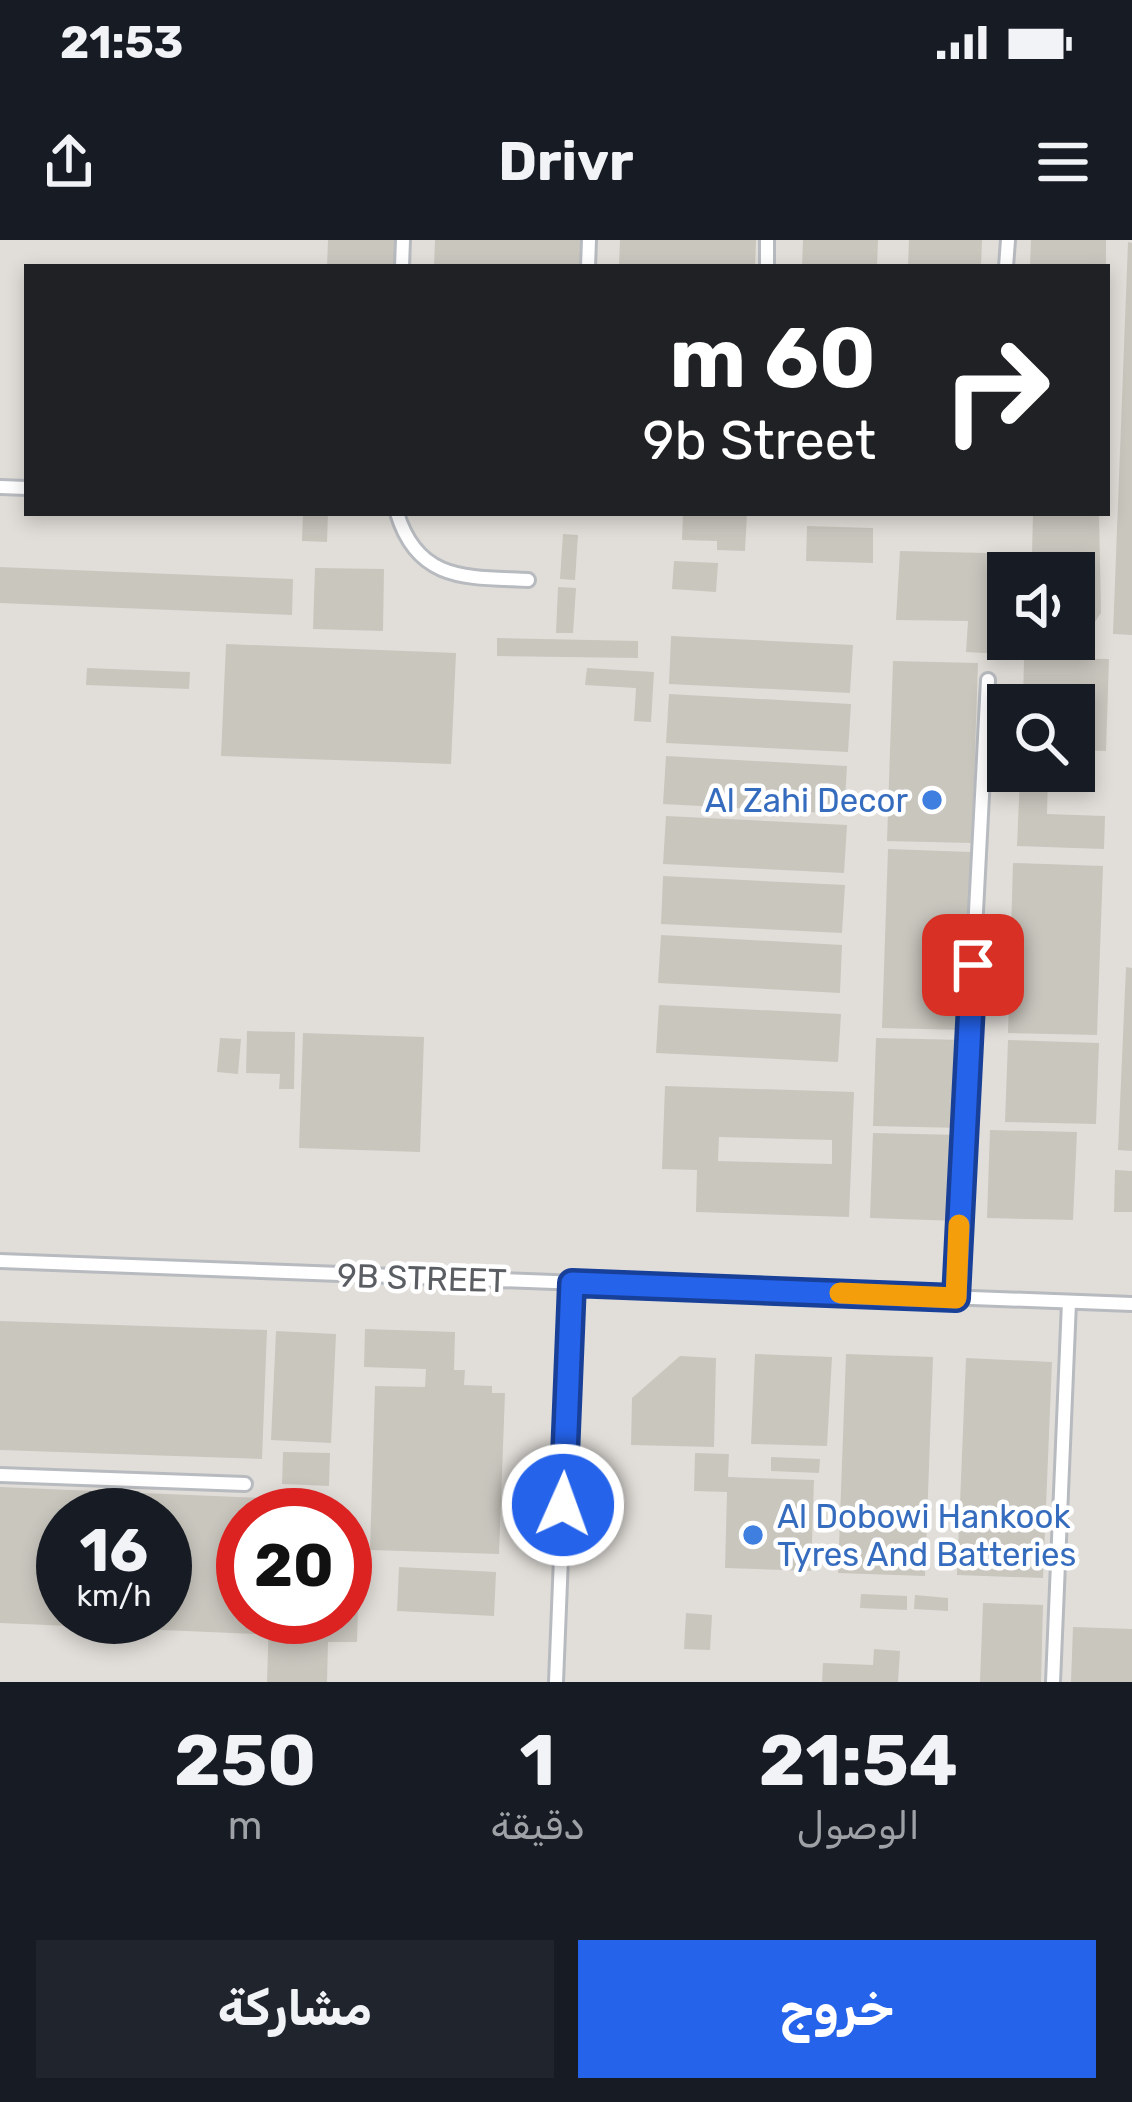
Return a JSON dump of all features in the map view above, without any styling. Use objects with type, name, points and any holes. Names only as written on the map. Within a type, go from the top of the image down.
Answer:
[{"type":"lane","points":[[398,516],[419,555],[438,569],[460,576],[528,580]]},
{"type":"lane","points":[[956,1298],[988,680]]},
{"type":"lane","name":"9B STREET","points":[[0,1261],[1132,1304]]},
{"type":"lane","points":[[556,1682],[572,1283]]},
{"type":"lane","points":[[1053,1682],[1070,1301]]},
{"type":"lane","points":[[0,1475],[245,1484]]},
{"type":"shaded area","points":[[0,240],[1132,240],[1132,1682],[0,1682]]},
{"type":"building","points":[[328,240],[395,240],[395,264],[327,264]]},
{"type":"building","points":[[435,240],[586,240],[584,264],[434,264]]},
{"type":"building","points":[[620,240],[756,240],[755,264],[619,264]]},
{"type":"building","points":[[803,240],[878,240],[877,264],[802,264]]},
{"type":"building","points":[[909,240],[982,240],[981,264],[908,264]]},
{"type":"building","points":[[1031,240],[1106,240],[1106,264],[1030,264]]},
{"type":"building","points":[[1128,242],[1132,243],[1132,635],[1113,634]]},
{"type":"building","points":[[303,516],[328,516],[327,542],[302,541]]},
{"type":"building","points":[[683,516],[747,516],[745,551],[717,550],[717,541],[682,540]]},
{"type":"building","points":[[1033,516],[1099,516],[1101,613],[1095,622],[1095,552],[1032,552]]},
{"type":"building","points":[[807,526],[873,528],[873,563],[806,561]]},
{"type":"building","points":[[563,534],[578,535],[575,580],[560,579]]},
{"type":"building","points":[[900,551],[987,553],[987,653],[966,652],[968,621],[896,620]]},
{"type":"building","points":[[674,561],[718,563],[716,592],[672,589]]},
{"type":"building","points":[[0,567],[293,579],[292,615],[0,603]]},
{"type":"building","points":[[315,568],[384,569],[383,631],[313,629]]},
{"type":"building","points":[[558,587],[576,588],[573,633],[556,633]]},
{"type":"building","points":[[671,636],[853,645],[850,693],[669,684]]},
{"type":"building","points":[[497,638],[638,641],[638,658],[497,656]]},
{"type":"building","points":[[226,644],[456,653],[451,764],[221,756]]},
{"type":"building","points":[[1109,659],[1106,751],[1095,751],[1095,684],[1023,684],[1024,660]]},
{"type":"building","points":[[893,661],[978,663],[972,843],[887,841]]},
{"type":"building","points":[[87,668],[190,672],[189,689],[86,685]]},
{"type":"building","points":[[587,668],[654,672],[651,722],[634,721],[636,688],[585,685]]},
{"type":"building","points":[[669,694],[851,704],[848,752],[666,743]]},
{"type":"building","points":[[666,756],[847,766],[844,814],[663,804]]},
{"type":"building","points":[[1019,792],[1048,792],[1047,814],[1105,816],[1104,849],[1017,846]]},
{"type":"building","points":[[666,816],[847,825],[844,873],[663,864]]},
{"type":"building","points":[[888,849],[971,852],[965,1030],[882,1028]]},
{"type":"building","points":[[1013,863],[1103,866],[1097,1035],[1008,1033]]},
{"type":"building","points":[[663,876],[845,885],[842,933],[661,924]]},
{"type":"building","points":[[661,935],[842,945],[840,993],[658,983]]},
{"type":"building","points":[[1126,967],[1132,968],[1132,1151],[1118,1150]]},
{"type":"building","points":[[659,1005],[841,1014],[838,1062],[656,1053]]},
{"type":"building","points":[[247,1031],[295,1032],[294,1089],[279,1089],[280,1074],[246,1073]]},
{"type":"building","points":[[303,1033],[424,1037],[420,1152],[299,1148]]},
{"type":"building","points":[[220,1038],[241,1039],[238,1074],[217,1072]]},
{"type":"building","points":[[876,1038],[966,1040],[963,1128],[873,1126]]},
{"type":"building","points":[[1008,1040],[1099,1043],[1096,1124],[1005,1122]]},
{"type":"building","points":[[665,1086],[854,1092],[849,1217],[696,1212],[697,1170],[662,1169]],"holes":[[[719,1137],[832,1140],[832,1164],[718,1161]]]},
{"type":"building","points":[[990,1130],[1077,1132],[1073,1220],[987,1218]]},
{"type":"building","points":[[873,1133],[961,1135],[958,1221],[870,1218]]},
{"type":"building","points":[[1115,1170],[1132,1171],[1132,1212],[1114,1212]]},
{"type":"building","points":[[0,1321],[267,1330],[262,1459],[0,1450]]},
{"type":"building","points":[[365,1329],[455,1332],[454,1370],[465,1370],[464,1385],[492,1386],[492,1393],[505,1393],[499,1554],[372,1550],[375,1386],[425,1387],[426,1369],[364,1367]]},
{"type":"building","points":[[276,1331],[336,1334],[331,1443],[271,1440]]},
{"type":"building","points":[[755,1354],[832,1357],[827,1446],[751,1444]]},
{"type":"building","points":[[846,1354],[933,1357],[925,1576],[838,1573]]},
{"type":"building","points":[[680,1356],[716,1358],[714,1447],[631,1445],[632,1398]]},
{"type":"building","points":[[966,1358],[1052,1362],[1043,1578],[957,1575]]},
{"type":"building","points":[[283,1452],[330,1453],[329,1486],[282,1484]]},
{"type":"building","points":[[695,1453],[729,1454],[728,1477],[814,1480],[811,1571],[725,1568],[727,1492],[694,1491]]},
{"type":"building","points":[[771,1457],[820,1459],[819,1473],[771,1471]]},
{"type":"building","points":[[0,1487],[36,1489],[36,1625],[0,1623]]},
{"type":"building","points":[[192,1495],[216,1496],[216,1632],[192,1631]]},
{"type":"building","points":[[399,1567],[496,1572],[494,1616],[397,1611]]},
{"type":"building","points":[[861,1594],[907,1596],[907,1610],[860,1608]]},
{"type":"building","points":[[915,1595],[948,1598],[948,1611],[914,1609]]},
{"type":"building","points":[[983,1603],[1043,1605],[1041,1682],[980,1682]]},
{"type":"building","points":[[686,1613],[712,1615],[710,1650],[684,1649]]},
{"type":"building","points":[[1073,1627],[1132,1629],[1132,1682],[1071,1682]]},
{"type":"building","points":[[268,1644],[328,1644],[327,1682],[267,1682]]},
{"type":"building","points":[[874,1649],[900,1651],[898,1682],[822,1682],[823,1663],[873,1665]]},
{"type":"slow traffic","points":[[840,1293],[956,1298],[959,1225]]},
{"type":"place","name":"Al Zahi Decor","points":[[932,800]]},
{"type":"place","name":"Al Dobowi Hankook Tyres And Batteries","points":[[753,1535]]},
{"type":"route","points":[[563,1505],[572,1283],[956,1298],[973,965]]}]
